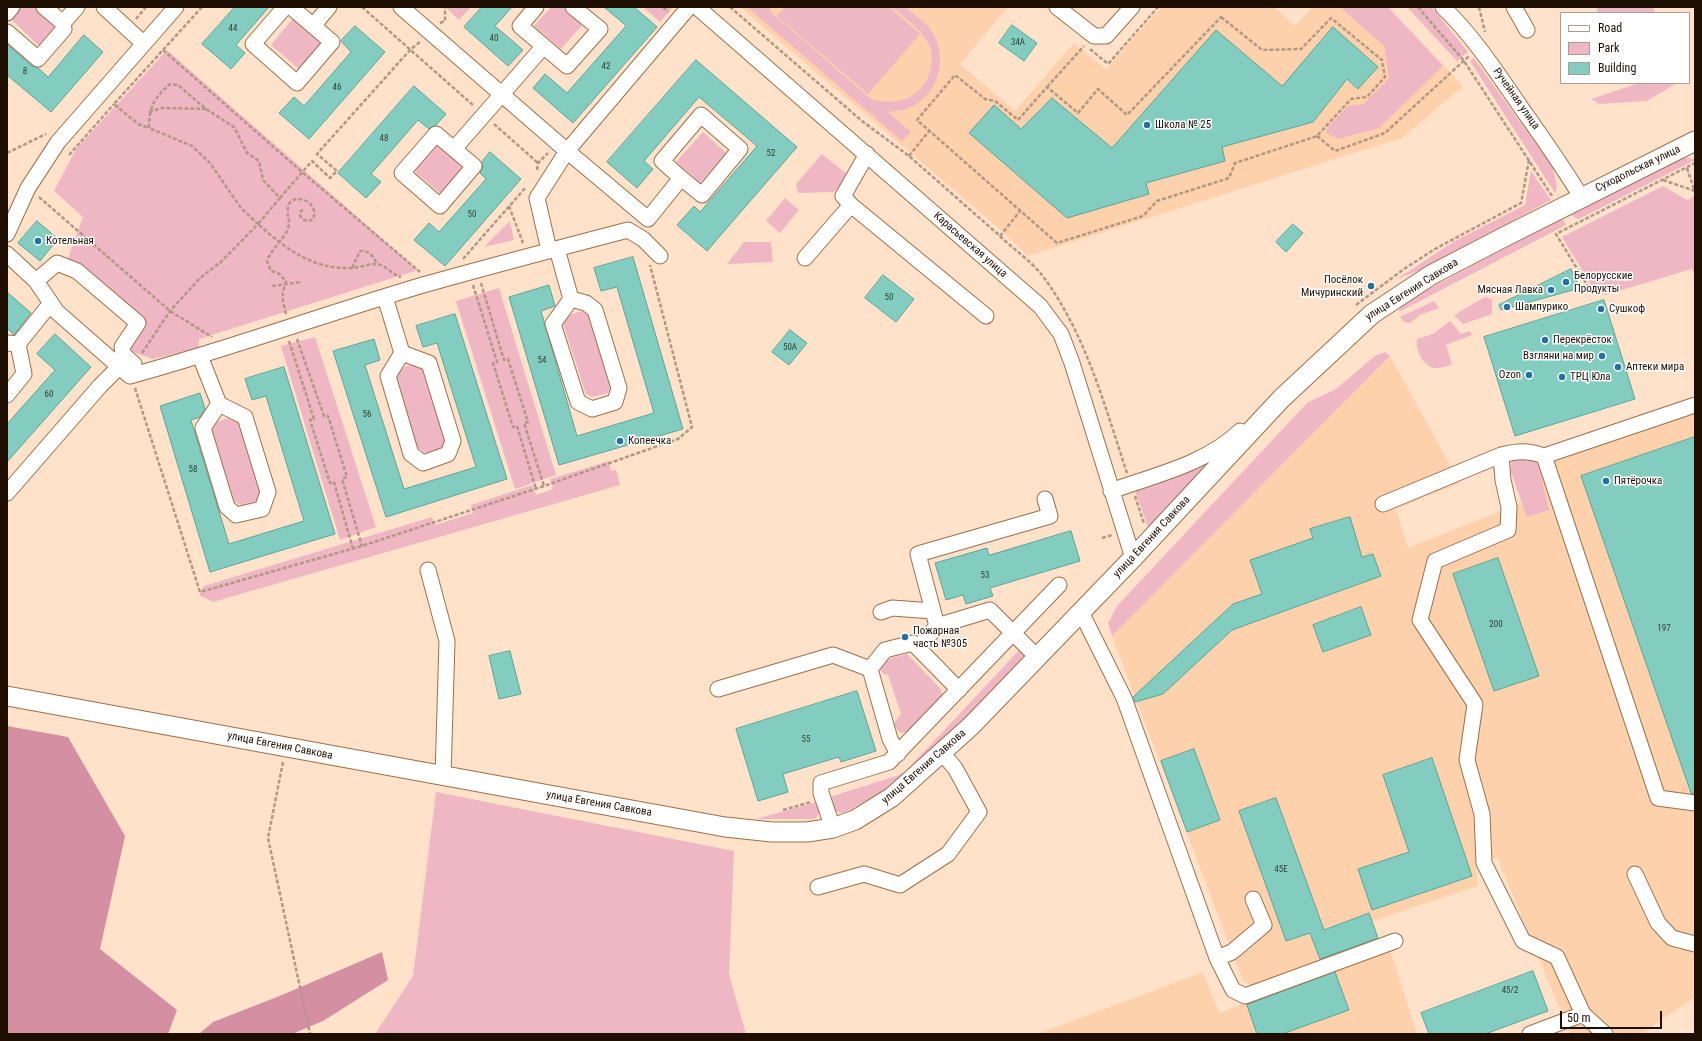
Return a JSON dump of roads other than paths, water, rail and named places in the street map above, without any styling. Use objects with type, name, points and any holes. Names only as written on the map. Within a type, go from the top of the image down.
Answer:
[{"type":"main road","name":"Суходольская улица","points":[[1581,198],[1695,141]]},
{"type":"main road","name":"улица Евгения Савкова","points":[[7,696],[150,721],[444,777],[726,827],[772,832],[800,832],[833,828],[855,820],[892,797],[942,753],[1038,658],[1281,399],[1372,314],[1431,276],[1559,207],[1581,198]]},
{"type":"street","points":[[7,13],[12,7]]},
{"type":"street","points":[[7,32],[38,59],[64,29],[63,23],[44,7]]},
{"type":"street","points":[[63,23],[76,7]]},
{"type":"street","points":[[104,7],[143,44]]},
{"type":"street","points":[[7,234],[28,188],[58,142],[176,7]]},
{"type":"street","points":[[285,7],[253,44],[297,82],[332,42],[291,7]]},
{"type":"street","points":[[313,26],[329,7]]},
{"type":"street","points":[[401,7],[567,152],[648,219],[681,178]]},
{"type":"street","points":[[536,7],[520,26],[567,66],[600,29],[573,7]]},
{"type":"street","points":[[571,299],[537,198],[567,152],[688,7]]},
{"type":"street","name":"Карасьевская улица","points":[[697,7],[1040,306],[1061,334],[1083,394],[1132,558]]},
{"type":"street","points":[[1057,7],[1094,36],[1106,36],[1132,7]]},
{"type":"street","name":"Ручейная улица","points":[[1443,7],[1479,48],[1567,173],[1581,198]]},
{"type":"street","points":[[1514,7],[1527,30]]},
{"type":"street","points":[[454,149],[543,47]]},
{"type":"street","points":[[701,115],[740,149],[702,195],[681,178],[662,161],[701,115]]},
{"type":"street","points":[[436,134],[454,149],[474,166],[440,206],[402,173],[436,134]]},
{"type":"street","points":[[867,154],[844,196],[851,205],[986,316]]},
{"type":"street","points":[[805,258],[851,205]]},
{"type":"street","points":[[7,493],[100,386],[128,368],[200,356],[385,297],[425,280],[628,230],[643,239],[660,256]]},
{"type":"street","points":[[7,254],[36,281],[57,312],[128,368]]},
{"type":"street","points":[[36,281],[57,263],[77,272],[138,324],[122,347],[128,368]]},
{"type":"street","points":[[385,297],[402,353],[388,376],[411,454],[423,463],[448,454],[453,441],[429,363],[402,353]]},
{"type":"street","points":[[571,299],[586,303],[595,310],[619,388],[615,402],[592,409],[578,402],[553,324],[571,299]]},
{"type":"street","points":[[7,395],[24,374],[13,343],[51,303]]},
{"type":"street","points":[[200,356],[219,404],[245,417],[268,492],[262,509],[236,515],[227,507],[203,428],[219,404]]},
{"type":"street","points":[[1111,491],[1203,457],[1226,444],[1270,402],[1281,399]]},
{"type":"street","points":[[1382,504],[1501,455],[1519,451],[1532,451],[1544,456],[1695,404]]},
{"type":"street","points":[[1501,455],[1503,480],[1509,507],[1508,530],[1436,561],[1420,620],[1475,704],[1467,760],[1482,814],[1484,863],[1523,941],[1557,957],[1583,1014],[1605,1034]]},
{"type":"street","points":[[1544,456],[1658,798],[1695,803]]},
{"type":"street","points":[[937,626],[918,554],[1050,516],[1045,499]]},
{"type":"street","points":[[428,570],[447,641],[444,777]]},
{"type":"street","points":[[833,828],[821,793],[821,783],[889,762],[1059,585]]},
{"type":"street","points":[[881,612],[892,608],[933,611]]},
{"type":"street","points":[[918,648],[937,626],[990,610],[1038,658]]},
{"type":"street","points":[[1082,612],[1124,698],[1217,958],[1233,990],[1245,996],[1395,941]]},
{"type":"street","points":[[870,669],[885,650],[913,643],[959,690]]},
{"type":"street","points":[[718,690],[834,655],[870,669]]},
{"type":"street","points":[[870,669],[890,739],[898,754]]},
{"type":"street","points":[[818,887],[864,874],[900,885],[948,854],[979,812],[955,768],[942,753]]},
{"type":"street","points":[[1635,874],[1658,923],[1672,938],[1695,944]]},
{"type":"street","points":[[1217,958],[1232,952],[1264,925],[1253,899]]},
{"type":"street","points":[[1530,1034],[1583,1014]]},
{"type":"place","name":"Школа № 25","points":[[1147,125]]},
{"type":"place","name":"Котельная","points":[[38,241]]},
{"type":"place","name":"Белорусские Продукты","points":[[1566,282]]},
{"type":"place","name":"Посёлок Мичуринский","points":[[1371,286]]},
{"type":"place","name":"Мясная Лавка","points":[[1551,290]]},
{"type":"place","name":"Шампурико","points":[[1507,307]]},
{"type":"place","name":"Сушкоф","points":[[1601,309]]},
{"type":"place","name":"Перекрёсток","points":[[1545,340]]},
{"type":"place","name":"Взгляни на мир","points":[[1602,356]]},
{"type":"place","name":"Аптеки мира","points":[[1618,367]]},
{"type":"place","name":"Ozon","points":[[1529,375]]},
{"type":"place","name":"ТРЦ Юла","points":[[1562,377]]},
{"type":"place","name":"Копеечка","points":[[620,441]]},
{"type":"place","name":"Пятёрочка","points":[[1606,481]]},
{"type":"place","name":"Пожарная часть №305","points":[[905,637]]}]
